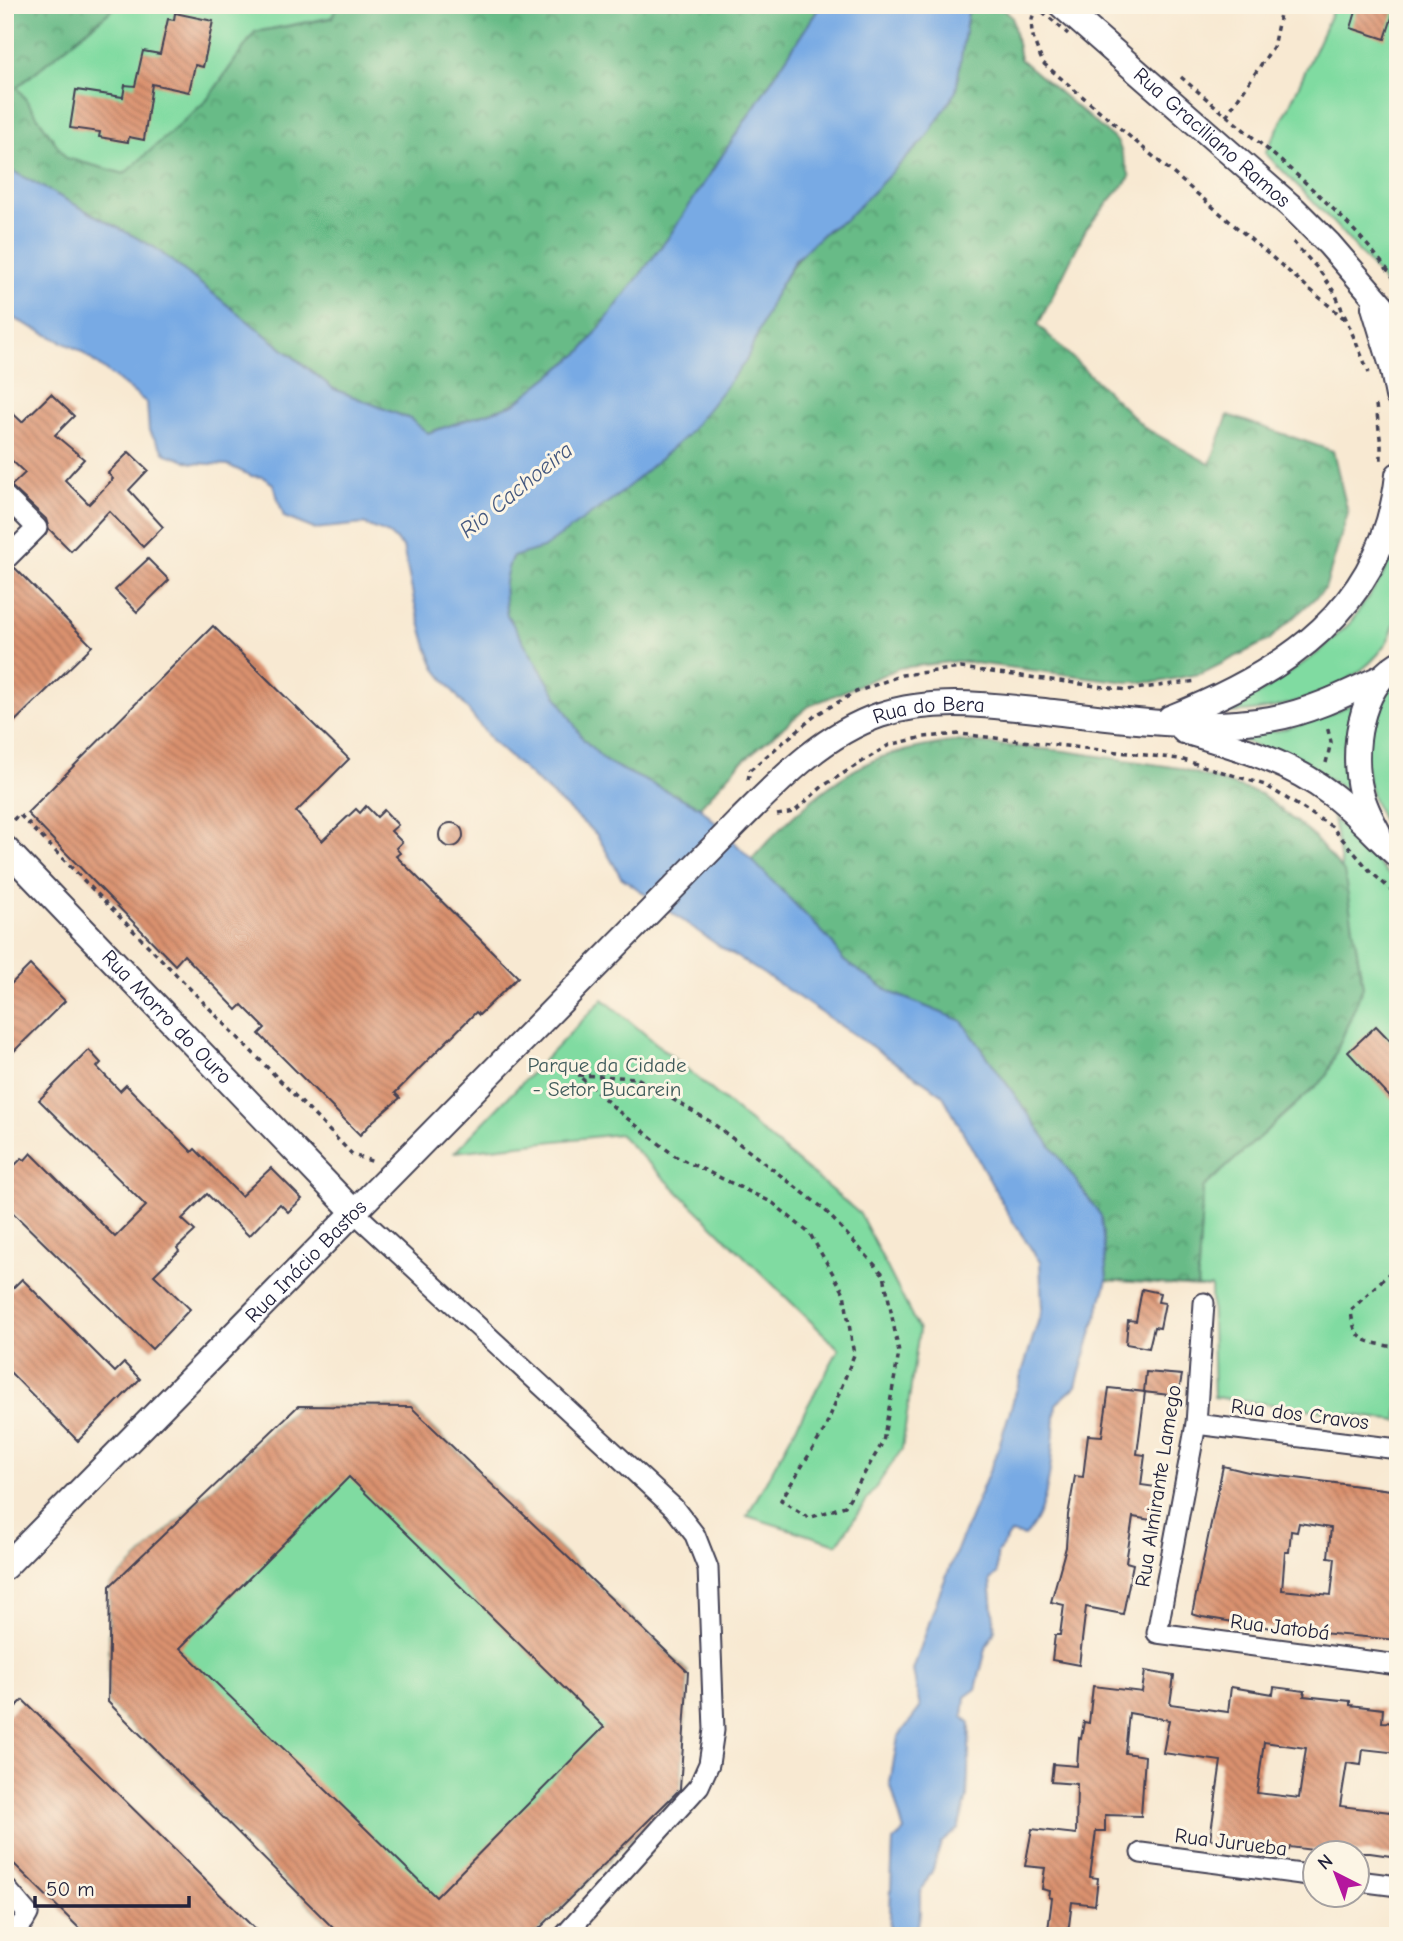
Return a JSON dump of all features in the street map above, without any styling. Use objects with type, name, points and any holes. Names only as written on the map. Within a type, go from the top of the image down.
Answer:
[{"type":"main road","name":"Rua Graciliano Ramos","points":[[1070,20],[1294,209],[1398,324]]},
{"type":"main road","name":"Rua Graciliano Ramos","points":[[1357,276],[1398,346]]},
{"type":"main road","points":[[1374,307],[1392,366],[1386,396]]},
{"type":"main road","points":[[1156,723],[1212,701],[1258,677],[1299,650],[1342,610],[1376,554],[1388,524],[1389,472]]},
{"type":"main road","points":[[1390,849],[1361,794],[1358,752],[1365,709],[1393,664]]},
{"type":"main road","name":"Rua do Bera","points":[[605,957],[788,773],[842,733],[878,716],[919,705],[969,703],[1156,723],[1270,719],[1321,704],[1393,664]]},
{"type":"main road","name":"Rua do Bera","points":[[1156,723],[1256,754],[1313,781],[1334,795],[1390,849]]},
{"type":"main road","name":"Rua Morro do Ouro","points":[[5,848],[354,1212]]},
{"type":"main road","name":"Rua Inácio Bastos","points":[[5,1567],[605,957]]},
{"type":"main road","points":[[332,1234],[335,1207],[330,1186],[362,1184],[393,1172]]},
{"type":"street","points":[[5,496],[37,528],[5,560]]},
{"type":"street","points":[[354,1212],[674,1508],[695,1535],[708,1568],[714,1730],[709,1764],[699,1786],[564,1936]]},
{"type":"street","name":"Rua Almirante Lamego","points":[[1157,1633],[1196,1424],[1204,1303]]},
{"type":"street","name":"Rua dos Cravos","points":[[1196,1424],[1398,1449]]},
{"type":"street","name":"Rua Jatobá","points":[[1157,1633],[1398,1665]]},
{"type":"street","name":"Rua Jurueba","points":[[1142,1853],[1302,1874]]},
{"type":"street","points":[[1372,1883],[1398,1886]]},
{"type":"street","points":[[5,1886],[28,1914],[10,1936]]},
{"type":"path","points":[[1070,20],[1037,5],[1033,13],[1032,38],[1043,64],[1348,321],[1373,384]]},
{"type":"path","points":[[1105,13],[1110,5]]},
{"type":"path","points":[[1226,116],[1273,47],[1282,5]]},
{"type":"path","points":[[1386,396],[1381,446],[1389,472]]},
{"type":"path","points":[[747,783],[750,770],[816,715],[856,692],[901,676],[961,668],[1127,690],[1205,679]]},
{"type":"path","points":[[771,817],[794,812],[823,786],[889,745],[924,737],[960,734],[1180,759],[1265,785],[1297,804],[1331,826],[1371,872],[1398,895]]},
{"type":"path","points":[[5,828],[19,814],[352,1155],[393,1172]]},
{"type":"path","points":[[578,1075],[637,1077],[711,1122],[823,1208],[884,1275],[899,1353],[883,1442],[845,1506],[809,1518],[781,1500],[825,1429],[854,1356],[845,1293],[810,1234],[773,1203],[674,1156],[578,1075]]},
{"type":"path","points":[[1398,1265],[1351,1310],[1352,1325],[1358,1337],[1368,1342],[1398,1348]]},
{"type":"green space","points":[[5,5],[118,5],[17,87],[66,158],[124,174],[207,100],[255,32],[332,18],[338,5],[821,5],[668,238],[582,351],[514,404],[427,433],[410,419],[334,389],[154,247],[5,167]]},
{"type":"green space","points":[[118,5],[338,5],[333,17],[255,32],[207,100],[125,174],[66,158],[17,87]]},
{"type":"green space","points":[[969,5],[998,5],[1012,17],[1020,59],[1118,142],[1130,177],[1086,229],[1038,325],[1145,428],[1210,464],[1228,415],[1333,451],[1348,513],[1325,589],[1269,640],[1203,673],[1158,682],[1127,682],[958,661],[899,668],[809,706],[740,763],[700,807],[606,762],[583,739],[507,615],[505,585],[509,564],[512,557],[543,547],[773,298],[787,273],[811,244],[845,220],[956,91]]},
{"type":"green space","points":[[1335,5],[1398,5],[1398,301],[1351,243],[1265,153]]},
{"type":"green space","points":[[1398,539],[1399,589],[1396,614],[1390,636],[1378,655],[1338,685],[1313,696],[1261,710],[1215,712],[1259,694],[1319,652],[1350,623],[1382,577]]},
{"type":"green space","points":[[1398,680],[1398,838],[1383,821],[1373,797],[1365,748],[1375,711]]},
{"type":"green space","points":[[1359,701],[1350,793],[1325,777],[1223,732],[1277,731],[1316,720]]},
{"type":"green space","points":[[956,741],[1065,751],[1179,768],[1261,794],[1311,834],[1344,872],[1363,987],[1326,1077],[1203,1188],[1197,1287],[1107,1280],[1101,1216],[962,1021],[892,993],[844,961],[830,940],[751,860],[794,816],[846,775],[891,754]]},
{"type":"green space","points":[[1333,818],[1398,881],[1398,1421],[1214,1397],[1211,1287],[1197,1287],[1203,1188],[1326,1077],[1363,987]]},
{"type":"green space","name":"Parque da Cidade - Setor Bucarein","points":[[603,999],[860,1214],[919,1330],[902,1449],[837,1544],[747,1516],[839,1349],[619,1134],[455,1152]]},
{"type":"green space","points":[[297,1406],[411,1407],[688,1672],[680,1790],[532,1936],[341,1936],[108,1702],[110,1586]]},
{"type":"water","name":"Rio Cachoeira","points":[[821,5],[969,5],[956,91],[926,138],[845,220],[828,229],[794,261],[773,298],[746,361],[686,436],[621,493],[543,548],[512,557],[504,593],[507,615],[583,739],[606,762],[700,807],[830,940],[844,961],[892,993],[962,1021],[1101,1216],[1107,1280],[1076,1386],[1056,1404],[1052,1455],[1040,1511],[1024,1536],[1011,1533],[997,1554],[997,1573],[990,1580],[995,1631],[987,1645],[976,1689],[965,1697],[963,1716],[970,1724],[967,1798],[958,1829],[941,1843],[933,1869],[920,1893],[916,1936],[889,1936],[893,1841],[904,1831],[890,1783],[898,1737],[920,1708],[913,1670],[939,1594],[997,1452],[1042,1309],[1040,1262],[1010,1217],[942,1094],[719,946],[621,877],[597,835],[493,742],[436,669],[415,605],[403,547],[389,534],[364,524],[314,529],[284,517],[273,484],[263,477],[251,476],[228,465],[193,463],[166,454],[149,431],[147,403],[79,350],[5,314],[5,167],[154,247],[334,389],[410,419],[428,433],[514,404],[582,351],[668,238]]},
{"type":"building","points":[[1358,5],[1396,5],[1385,39],[1351,28]]},
{"type":"building","points":[[175,13],[213,21],[203,67],[195,65],[189,92],[152,84],[144,140],[129,137],[128,142],[99,137],[100,132],[70,128],[76,90],[123,97],[125,85],[135,86],[143,51],[160,54],[168,19],[174,20]]},
{"type":"building","points":[[51,394],[74,416],[55,435],[84,459],[65,480],[89,504],[113,479],[108,473],[129,452],[148,470],[129,490],[163,527],[143,547],[109,511],[71,551],[49,529],[46,519],[11,486],[25,473],[5,454],[5,406],[22,422]]},
{"type":"building","points":[[148,559],[169,580],[137,612],[115,590]]},
{"type":"building","points":[[15,568],[92,646],[5,731],[5,572]]},
{"type":"building","points":[[213,626],[349,759],[296,812],[322,841],[356,809],[360,813],[366,806],[377,817],[384,810],[398,825],[391,831],[402,842],[396,848],[400,853],[396,856],[518,977],[479,1015],[476,1012],[395,1093],[400,1098],[360,1135],[259,1034],[265,1028],[242,1005],[237,1010],[184,955],[175,965],[27,813]]},
{"type":"building","points":[[451,823],[460,826],[463,835],[460,844],[451,847],[442,844],[439,835],[442,826]]},
{"type":"building","points":[[30,965],[65,1001],[5,1060],[5,990]]},
{"type":"building","points":[[1376,1026],[1398,1049],[1398,1106],[1348,1052]]},
{"type":"building","points":[[89,1050],[101,1063],[97,1067],[120,1091],[126,1085],[192,1152],[195,1149],[241,1196],[271,1168],[302,1199],[288,1212],[280,1204],[249,1236],[207,1194],[182,1219],[195,1231],[154,1275],[190,1309],[152,1349],[5,1205],[5,1175],[31,1153],[115,1237],[146,1206],[39,1100]]},
{"type":"building","points":[[22,1279],[115,1372],[124,1363],[140,1379],[78,1441],[5,1367],[5,1296]]},
{"type":"building","points":[[1142,1289],[1160,1293],[1158,1302],[1165,1303],[1160,1328],[1154,1327],[1149,1348],[1126,1344],[1128,1320],[1136,1321]]},
{"type":"building","points":[[1146,1372],[1182,1375],[1178,1396],[1144,1392]]},
{"type":"building","points":[[1109,1388],[1145,1392],[1137,1454],[1145,1455],[1141,1485],[1156,1487],[1151,1520],[1133,1517],[1126,1562],[1133,1564],[1123,1614],[1086,1607],[1079,1665],[1052,1660],[1055,1635],[1060,1635],[1064,1605],[1051,1602],[1066,1547],[1075,1476],[1083,1477],[1088,1435],[1102,1436]]},
{"type":"building","points":[[298,1406],[411,1407],[688,1672],[680,1789],[532,1936],[341,1936],[108,1702],[110,1586]],"holes":[[[349,1477],[604,1727],[436,1897],[180,1648]]]},
{"type":"building","points":[[1223,1466],[1248,1472],[1398,1491],[1397,1640],[1278,1629],[1192,1614]],"holes":[[[1299,1523],[1331,1528],[1328,1557],[1335,1558],[1331,1595],[1282,1590],[1285,1552],[1289,1552],[1291,1531],[1297,1532]]]},
{"type":"building","points":[[1145,1671],[1174,1676],[1170,1704],[1228,1712],[1231,1687],[1273,1694],[1274,1687],[1305,1691],[1304,1696],[1350,1701],[1350,1705],[1383,1709],[1382,1722],[1398,1723],[1398,1753],[1363,1749],[1361,1765],[1347,1763],[1340,1806],[1398,1813],[1398,1857],[1372,1853],[1372,1840],[1302,1840],[1302,1849],[1290,1847],[1289,1850],[1210,1839],[1221,1761],[1163,1753],[1169,1720],[1129,1713],[1125,1753],[1145,1756],[1141,1816],[1105,1815],[1105,1831],[1096,1831],[1090,1877],[1098,1878],[1095,1905],[1072,1902],[1068,1933],[1048,1930],[1052,1898],[1049,1897],[1050,1891],[1042,1889],[1045,1868],[1025,1866],[1032,1829],[1076,1834],[1077,1784],[1051,1782],[1053,1764],[1077,1766],[1079,1738],[1081,1739],[1084,1722],[1089,1723],[1093,1686],[1142,1692]],"holes":[[[1264,1742],[1306,1748],[1299,1798],[1257,1793]]]},
{"type":"building","points":[[23,1700],[262,1936],[87,1936],[5,1855],[5,1717]]}]
